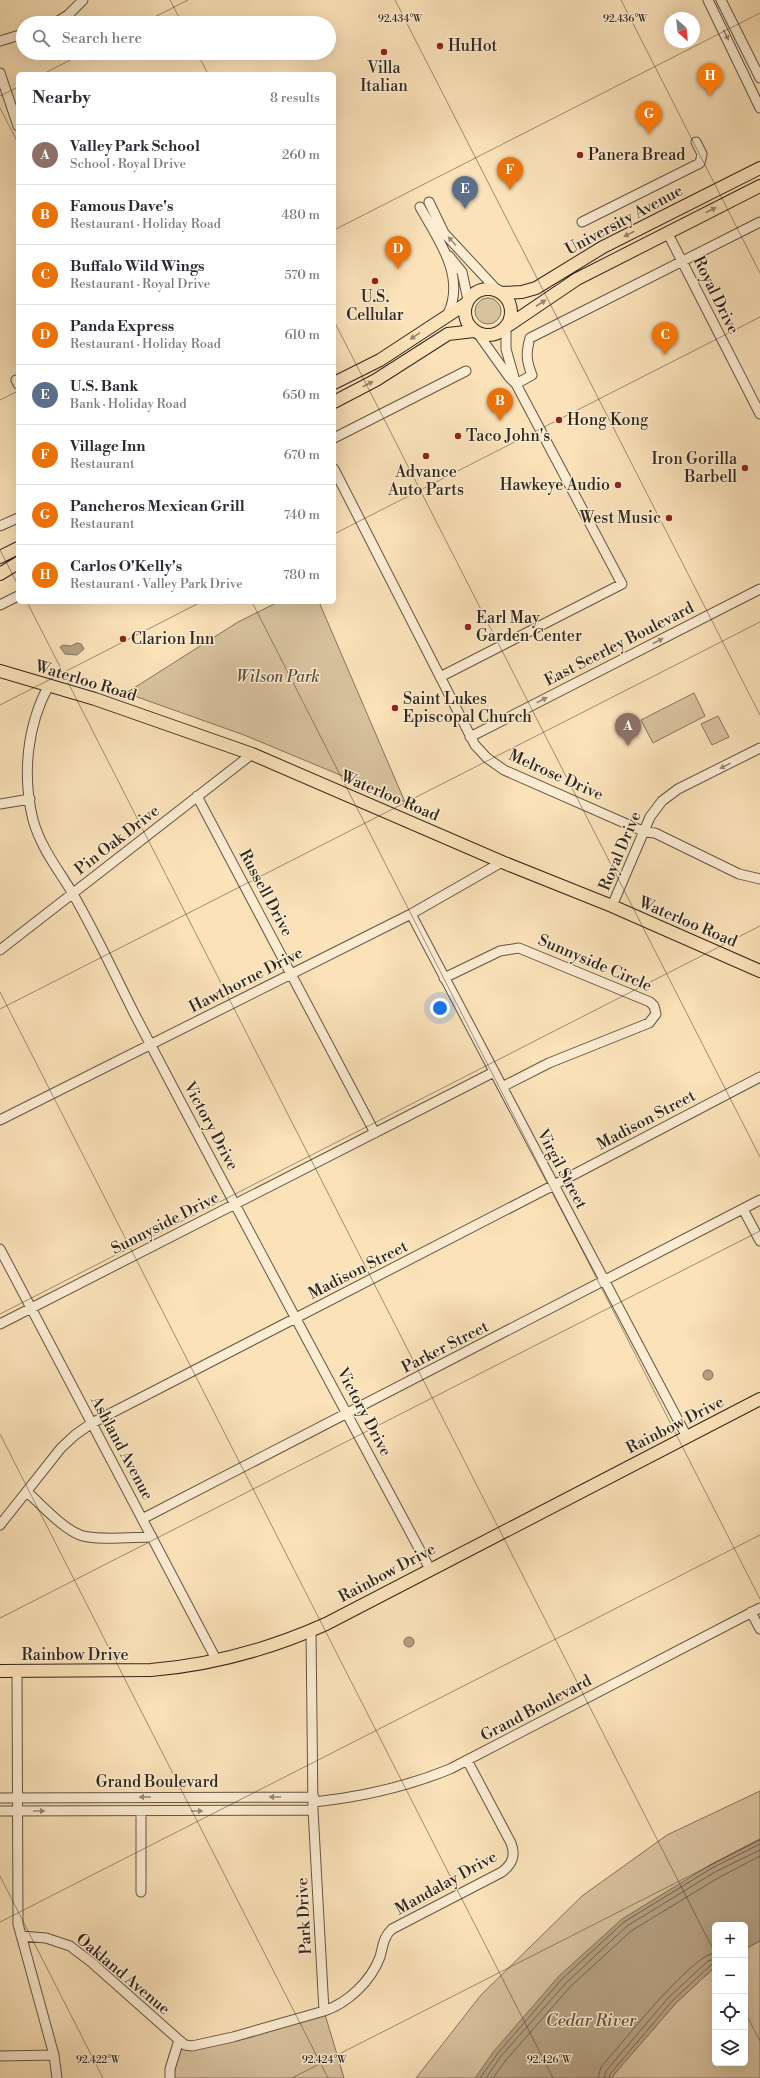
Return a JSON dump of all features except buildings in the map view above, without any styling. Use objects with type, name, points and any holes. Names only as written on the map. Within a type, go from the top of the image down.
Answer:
[{"type":"main road","name":"University Avenue","points":[[499,291],[522,292],[536,288],[603,247],[760,168]]},
{"type":"main road","points":[[730,200],[744,184],[760,176]]},
{"type":"main road","name":"University Avenue","points":[[508,327],[577,279],[760,186]]},
{"type":"main road","points":[[667,232],[671,221],[703,204],[722,187]]},
{"type":"main road","points":[[336,382],[380,360],[467,302],[481,290],[499,291],[508,301],[511,309],[508,327],[490,336],[477,333],[448,334],[376,380],[336,401]]},
{"type":"main road","points":[[467,302],[466,318],[477,333]]},
{"type":"main road","points":[[336,390],[361,370]]},
{"type":"main road","points":[[0,557],[16,549]]},
{"type":"main road","points":[[0,574],[16,564]]},
{"type":"main road","name":"Waterloo Road","points":[[0,672],[94,699],[252,754],[502,862],[612,906],[760,971]]},
{"type":"main road","name":"Rainbow Drive","points":[[0,1671],[151,1670],[217,1661],[279,1643],[311,1631],[760,1399]]},
{"type":"street","points":[[66,16],[83,0]]},
{"type":"street","points":[[708,0],[760,108]]},
{"type":"street","points":[[721,0],[760,78]]},
{"type":"street","points":[[0,41],[16,36]]},
{"type":"street","points":[[0,73],[16,120]]},
{"type":"street","points":[[582,222],[700,163],[702,154],[696,142]]},
{"type":"street","points":[[429,202],[444,233],[499,291]]},
{"type":"street","points":[[420,207],[443,248],[462,272],[467,302]]},
{"type":"street","points":[[516,384],[532,375],[526,362],[526,349],[530,338],[760,222]]},
{"type":"street","name":"Royal Drive","points":[[667,232],[760,414]]},
{"type":"street","points":[[443,248],[454,280],[453,304],[448,314]]},
{"type":"street","points":[[440,677],[622,584],[516,384],[506,349],[508,327]]},
{"type":"street","points":[[477,333],[509,377],[516,384]]},
{"type":"street","points":[[336,437],[466,371]]},
{"type":"street","name":"Melrose Drive","points":[[336,473],[470,737],[475,746],[487,758],[504,770],[645,832],[655,833],[738,874],[760,879]]},
{"type":"street","points":[[0,526],[16,519]]},
{"type":"street","name":"East Seerley Boulevard","points":[[470,737],[760,589]]},
{"type":"street","points":[[0,605],[16,597]]},
{"type":"street","name":"Victory Drive","points":[[49,685],[43,696],[30,740],[27,769],[32,817],[43,846],[73,894],[151,1045],[430,1569]]},
{"type":"street","name":"Royal Drive","points":[[612,906],[655,808],[670,794],[760,748]]},
{"type":"street","name":"Pin Oak Drive","points":[[0,950],[252,754]]},
{"type":"street","name":"Russell Drive","points":[[197,796],[375,1132]]},
{"type":"street","points":[[0,804],[30,799]]},
{"type":"street","name":"Hawthorne Drive","points":[[0,1120],[411,914],[502,862]]},
{"type":"street","name":"Virgil Street","points":[[411,914],[687,1437]]},
{"type":"street","name":"Sunnyside Circle","points":[[444,978],[500,950],[519,948],[650,1002],[654,1006],[656,1014],[649,1023],[550,1063],[502,1087]]},
{"type":"street","name":"Sunnyside Drive","points":[[0,1324],[494,1072]]},
{"type":"street","name":"Madison Street","points":[[0,1525],[68,1441],[92,1423],[554,1186],[760,1076]]},
{"type":"street","name":"Parker Street","points":[[142,1519],[760,1200]]},
{"type":"street","points":[[743,1209],[760,1241]]},
{"type":"street","name":"Ashland Avenue","points":[[0,1249],[217,1661]]},
{"type":"street","points":[[27,1492],[70,1529],[81,1535],[152,1537]]},
{"type":"street","name":"Grand Boulevard","points":[[0,1811],[141,1811],[314,1803],[362,1795],[408,1784],[430,1777],[467,1760],[760,1608]]},
{"type":"street","points":[[751,1612],[760,1630]]},
{"type":"street","name":"Park Drive","points":[[311,1631],[314,1803],[324,2011]]},
{"type":"street","points":[[17,1672],[18,1924],[54,2056],[57,2078]]},
{"type":"street","name":"Mandalay Drive","points":[[324,2011],[344,2002],[371,1974],[380,1957],[386,1934],[392,1929],[502,1872],[511,1862],[514,1850],[511,1843],[467,1760]]},
{"type":"street","name":"Grand Boulevard","points":[[0,1798],[314,1803]]},
{"type":"street","points":[[141,1811],[141,1892]]},
{"type":"street","name":"Oakland Avenue","points":[[21,1936],[46,1938],[58,1941],[79,1952],[179,2040]]},
{"type":"street","points":[[170,2078],[170,2069],[179,2040],[192,2046],[233,2037],[324,2011]]},
{"type":"street","points":[[0,2056],[54,2056]]},
{"type":"green space","points":[[488,298],[497,302],[501,311],[497,320],[488,324],[479,320],[475,311],[479,302]]},
{"type":"green space","name":"Wilson Park","points":[[274,604],[320,604],[405,802],[244,735],[126,693],[238,622]]},
{"type":"green space","points":[[694,693],[705,716],[653,743],[641,720]]},
{"type":"green space","points":[[718,716],[729,737],[712,745],[701,724]]},
{"type":"green space","points":[[760,1791],[760,1839],[710,1865],[482,2078],[416,2078],[481,1995],[582,1896],[667,1835]]},
{"type":"green space","points":[[760,1941],[760,2078],[611,2078],[676,2003],[712,1970],[712,2066],[748,2066],[748,1947]]},
{"type":"green space","points":[[324,2011],[344,2078],[173,2078],[175,2049]]},
{"type":"water","points":[[77,643],[81,644],[84,649],[77,655],[65,654],[60,647],[63,645],[71,646]]},
{"type":"water","points":[[706,1370],[710,1370],[712,1371],[712,1379],[706,1380],[703,1377],[703,1373]]},
{"type":"water","points":[[409,1637],[414,1642],[409,1647],[404,1642]]},
{"type":"water","name":"Cedar River","points":[[760,1839],[760,1941],[748,1947],[748,1922],[712,1922],[712,1970],[676,2003],[611,2078],[475,2078],[494,2051],[559,1976],[622,1919],[710,1865]]},
{"type":"place","name":"HuHot","points":[[440,46]]},
{"type":"place","name":"Villa Italian","points":[[384,52]]},
{"type":"place","name":"Carlos O'Kelly's","points":[[710,96]]},
{"type":"place","name":"Pancheros Mexican Grill","points":[[649,134]]},
{"type":"place","name":"Panera Bread","points":[[580,155]]},
{"type":"place","name":"Village Inn","points":[[510,190]]},
{"type":"place","name":"U.S. Bank","points":[[465,209]]},
{"type":"place","name":"Panda Express","points":[[398,269]]},
{"type":"place","name":"U.S. Cellular","points":[[375,281]]},
{"type":"place","name":"Buffalo Wild Wings","points":[[665,355]]},
{"type":"place","name":"Hong Kong","points":[[559,420]]},
{"type":"place","name":"Famous Dave's","points":[[500,421]]},
{"type":"place","name":"Taco John's","points":[[458,436]]},
{"type":"place","name":"Advance Auto Parts","points":[[426,456]]},
{"type":"place","name":"Iron Gorilla Barbell","points":[[745,468]]},
{"type":"place","name":"Hawkeye Audio","points":[[618,485]]},
{"type":"place","name":"West Music","points":[[669,518]]},
{"type":"place","name":"Earl May Garden Center","points":[[468,627]]},
{"type":"place","name":"Clarion Inn","points":[[123,639]]},
{"type":"place","name":"Saint Lukes Episcopal Church","points":[[395,708]]},
{"type":"place","name":"Valley Park School","points":[[628,746]]}]
